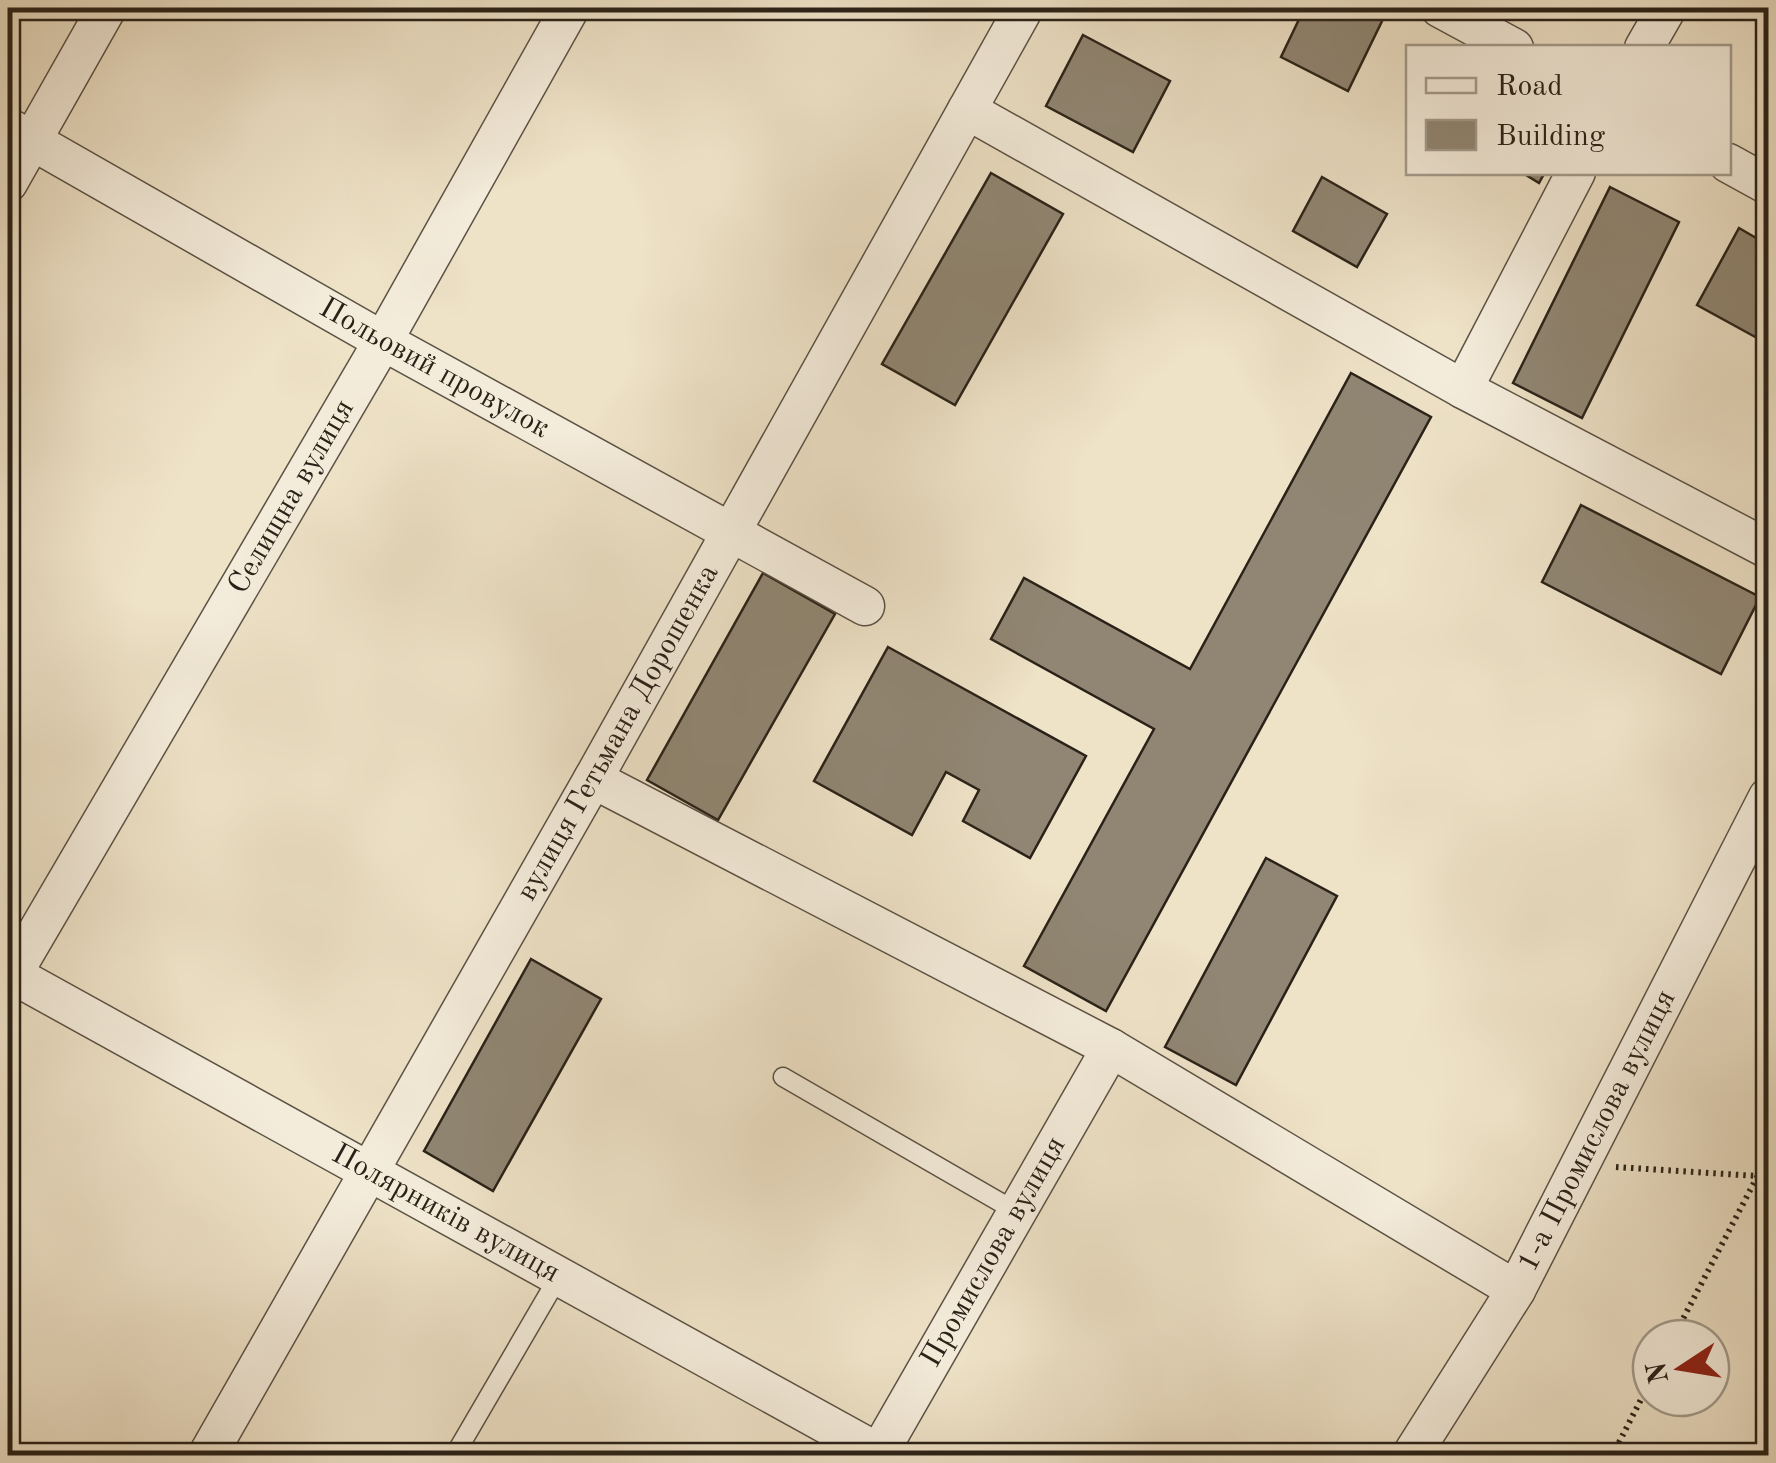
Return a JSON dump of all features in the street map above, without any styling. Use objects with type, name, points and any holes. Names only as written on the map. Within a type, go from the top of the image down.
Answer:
[{"type":"street","points":[[8,183],[20,133],[106,8]]},
{"type":"street","name":"Селищна вулиця","points":[[9,976],[383,340],[570,8]]},
{"type":"street","name":"вулиця Гетьмана Дорошенка","points":[[207,1456],[371,1173],[1024,8]]},
{"type":"street","points":[[1440,8],[1508,45]]},
{"type":"street","points":[[1646,45],[1667,8]]},
{"type":"street","points":[[966,110],[1463,390],[1768,549]]},
{"type":"street","name":"Польовий провулок","points":[[20,133],[383,340],[865,606]]},
{"type":"street","points":[[1731,165],[1768,185]]},
{"type":"street","points":[[1463,390],[1574,175]]},
{"type":"street","points":[[593,778],[1111,1048],[1516,1290]]},
{"type":"street","name":"1-а Промислова вулиця","points":[[1411,1456],[1516,1290],[1768,798]]},
{"type":"street","name":"Полярників вулиця","points":[[9,976],[880,1455]]},
{"type":"street","name":"Промислова вулиця","points":[[880,1455],[1111,1048]]},
{"type":"lane","points":[[783,1078],[1016,1212]]},
{"type":"lane","points":[[454,1456],[559,1276]]},
{"type":"path","points":[[1683,1318],[1768,1156]]},
{"type":"path","points":[[1580,1164],[1756,1176],[1768,1168]]},
{"type":"path","points":[[1612,1456],[1632,1418]]},
{"type":"building","points":[[1296,8],[1365,8],[1384,17],[1348,91],[1281,57],[1303,11]]},
{"type":"building","points":[[1083,35],[1170,81],[1133,152],[1046,106]]},
{"type":"building","points":[[991,173],[1063,214],[955,405],[882,364]]},
{"type":"building","points":[[1526,175],[1543,175],[1539,183]]},
{"type":"building","points":[[1322,177],[1387,214],[1357,267],[1293,231]]},
{"type":"building","points":[[1610,187],[1679,222],[1582,418],[1513,383]]},
{"type":"building","points":[[1739,228],[1768,245],[1768,344],[1697,305]]},
{"type":"building","points":[[1351,373],[1431,417],[1106,1011],[1024,966],[1154,729],[991,639],[1024,578],[1190,669]]},
{"type":"building","points":[[1581,505],[1760,597],[1721,674],[1542,582]]},
{"type":"building","points":[[763,573],[835,614],[718,820],[647,780]]},
{"type":"building","points":[[888,647],[1086,756],[1030,858],[963,821],[979,790],[946,772],[912,835],[814,781]]},
{"type":"building","points":[[1266,858],[1337,896],[1236,1085],[1165,1047]]},
{"type":"building","points":[[531,959],[601,999],[493,1191],[424,1151]]}]
